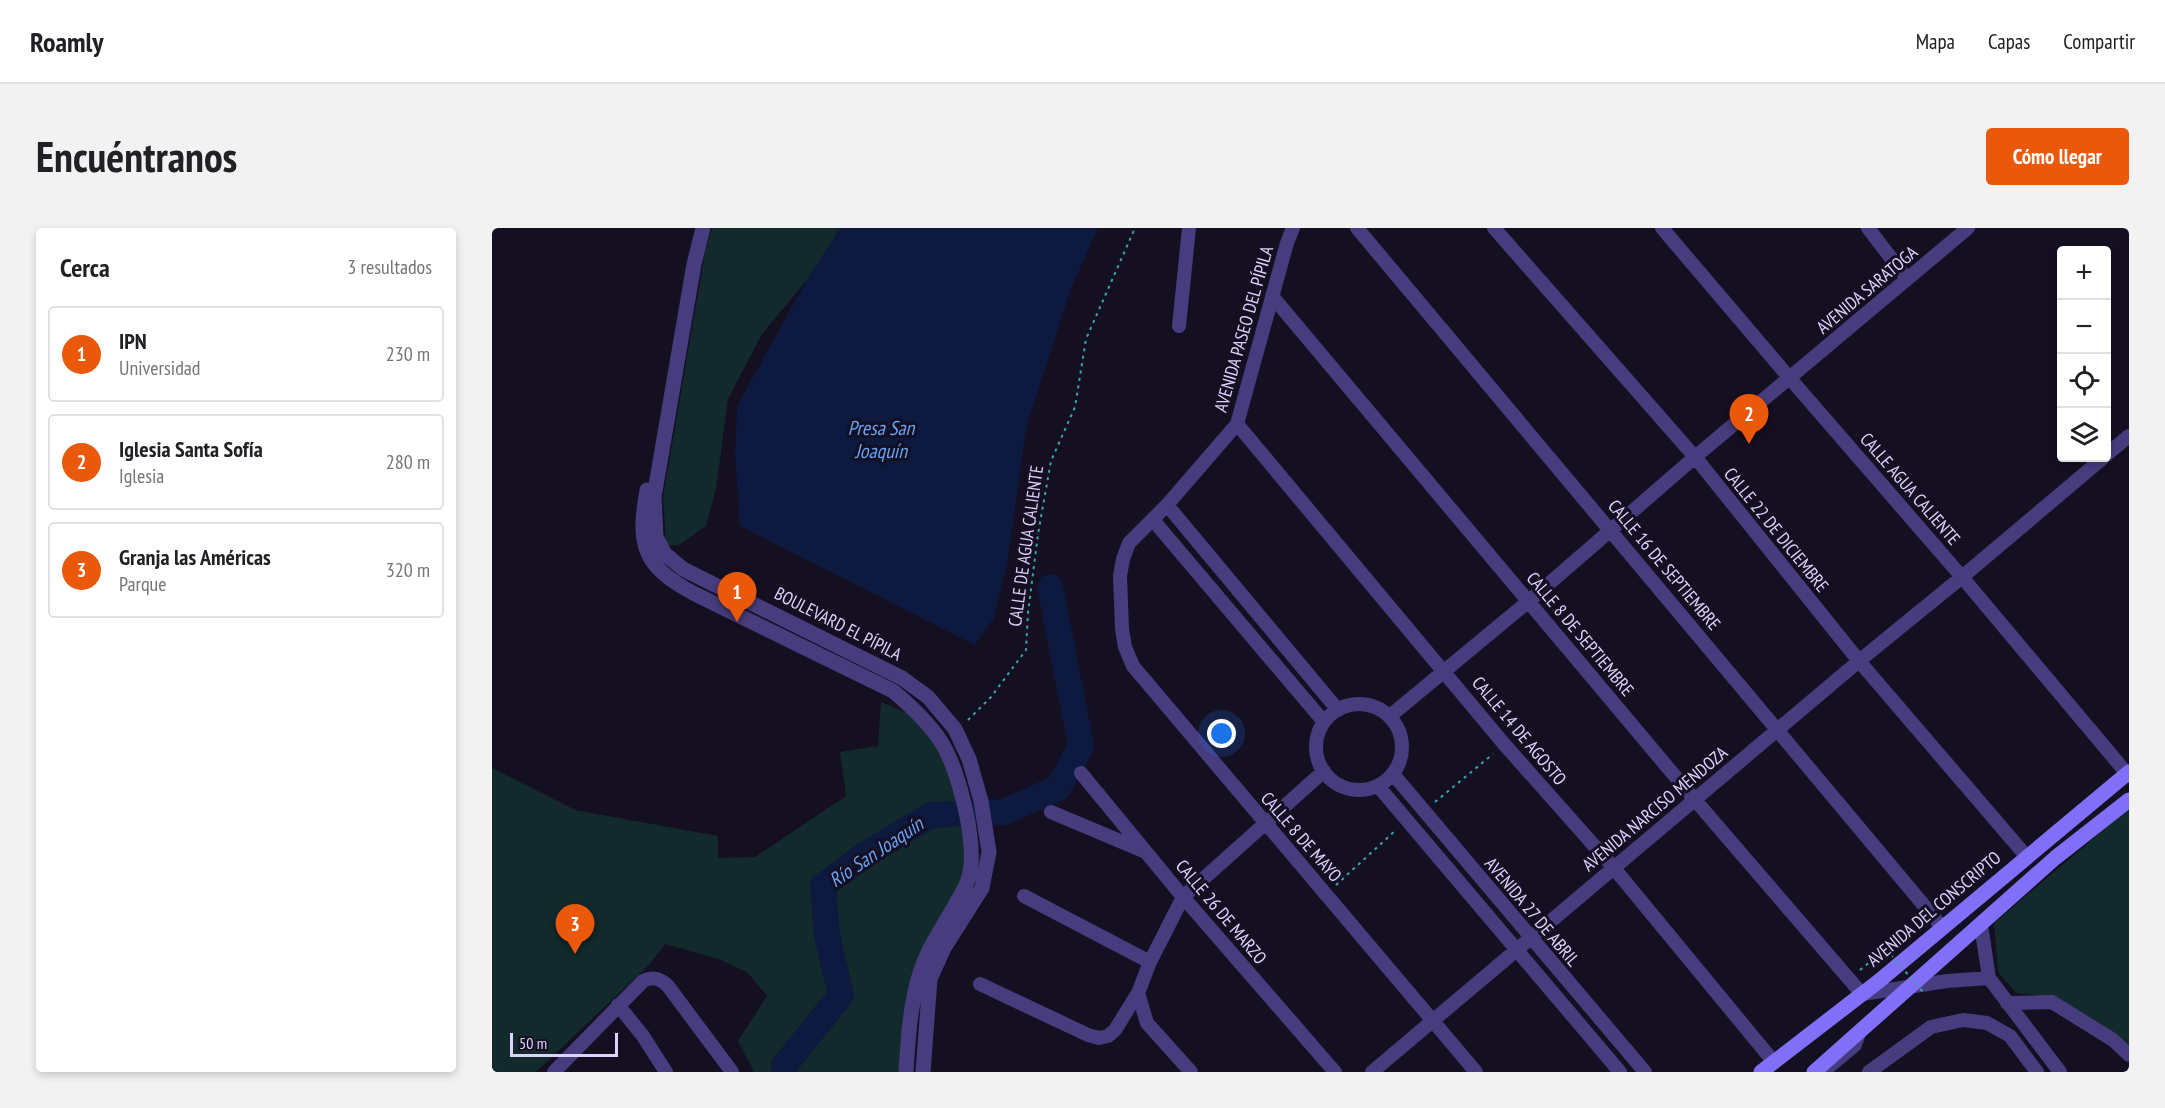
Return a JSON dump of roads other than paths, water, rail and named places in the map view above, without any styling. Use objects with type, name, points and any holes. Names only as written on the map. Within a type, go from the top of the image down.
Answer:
[{"type":"main road","name":"AVENIDA DEL CONSCRIPTO","points":[[1761,1072],[1862,994],[2128,774]]},
{"type":"main road","points":[[1814,1072],[1865,1027],[1918,989],[1981,925],[2055,858],[2129,800]]},
{"type":"street","name":"BOULEVARD EL PÍPILA","points":[[696,228],[654,497],[656,537],[665,554],[683,569],[862,656],[902,678],[928,697],[955,729],[969,759],[981,801],[989,852],[982,888],[944,948],[930,979],[923,1072]]},
{"type":"street","name":"BOULEVARD EL PÍPILA","points":[[703,228],[694,249],[642,519],[644,543],[657,569],[673,583],[893,692],[914,708],[941,741],[952,764],[964,804],[970,826],[972,850],[968,880],[934,940],[920,973],[909,1029],[906,1072]]},
{"type":"street","points":[[1179,326],[1189,228]]},
{"type":"street","name":"AVENIDA PASEO DEL PÍPILA","points":[[1121,615],[1120,576],[1129,543],[1167,505],[1238,424],[1272,296],[1293,228]]},
{"type":"street","name":"CALLE 16 DE SEPTIEMBRE","points":[[1357,228],[1942,927]]},
{"type":"street","name":"CALLE 22 DE DICIEMBRE","points":[[1494,228],[1695,457],[1859,661],[2027,857]]},
{"type":"street","name":"CALLE AGUA CALIENTE","points":[[1662,228],[2128,774]]},
{"type":"street","points":[[1868,228],[1908,279]]},
{"type":"street","name":"AVENIDA SARATOGA","points":[[1390,716],[1529,601],[1695,457],[1968,228]]},
{"type":"street","name":"CALLE 8 DE SEPTIEMBRE","points":[[1272,296],[1695,800],[1862,994]]},
{"type":"street","name":"CALLE 14 DE AGOSTO","points":[[1238,424],[1504,744],[1613,867],[1773,1061]]},
{"type":"street","name":"AVENIDA NARCISO MENDOZA","points":[[2111,451],[2129,436]]},
{"type":"street","name":"AVENIDA NARCISO MENDOZA","points":[[1372,1072],[1613,867],[2098,462]]},
{"type":"street","points":[[1167,505],[1338,710]]},
{"type":"street","points":[[1153,520],[1324,722]]},
{"type":"street","name":"CALLE 8 DE MAYO","points":[[1121,615],[1125,647],[1133,666],[1476,1072]]},
{"type":"street","points":[[1365,704],[1378,708],[1390,716],[1399,729],[1403,745],[1401,760],[1393,774],[1378,786],[1363,790],[1348,788],[1334,782],[1318,760],[1316,747],[1318,734],[1324,722],[1338,710],[1351,705],[1365,704]]},
{"type":"street","points":[[980,984],[1088,1035],[1100,1038],[1108,1036],[1115,1030],[1138,993],[1150,963],[1183,897],[1324,771]]},
{"type":"street","name":"CALLE 26 DE MARZO","points":[[1081,773],[1183,897],[1335,1072]]},
{"type":"street","name":"AVENIDA 27 DE ABRIL","points":[[1393,774],[1645,1072]]},
{"type":"street","name":"AVENIDA 27 DE ABRIL","points":[[1378,786],[1620,1072]]},
{"type":"street","points":[[1051,812],[1149,853]]},
{"type":"street","points":[[1024,896],[1150,963]]},
{"type":"street","points":[[1981,925],[1989,978],[2060,1072]]},
{"type":"street","points":[[554,1072],[618,1005],[649,978],[661,980],[696,1022],[732,1072]]},
{"type":"street","points":[[1862,994],[1918,989],[1989,978]]},
{"type":"street","points":[[1138,993],[1147,1023],[1191,1072]]},
{"type":"street","points":[[2007,1003],[2052,1002],[2113,1040],[2129,1054]]},
{"type":"street","points":[[618,1005],[643,1036],[666,1072]]},
{"type":"street","points":[[1869,1072],[1931,1027],[1963,1020],[1987,1023],[2010,1036],[2037,1072]]},
{"type":"lane","points":[[1828,1072],[1858,1047],[1865,1027]]},
{"type":"water","name":"Presa San Joaquín","points":[[841,228],[1098,228],[1071,289],[1026,428],[1008,559],[994,618],[975,645],[740,526],[735,455],[737,406],[806,281]]},
{"type":"waterway","name":"Río San Joaquín","points":[[784,1066],[841,995],[827,935],[823,886],[866,854],[931,815],[1004,812],[1058,788],[1081,746],[1050,587]]},
{"type":"place","name":"Iglesia Santa Sofía","points":[[1749,444]]},
{"type":"place","name":"IPN","points":[[737,622]]},
{"type":"place","name":"Granja las Américas","points":[[575,954]]}]
